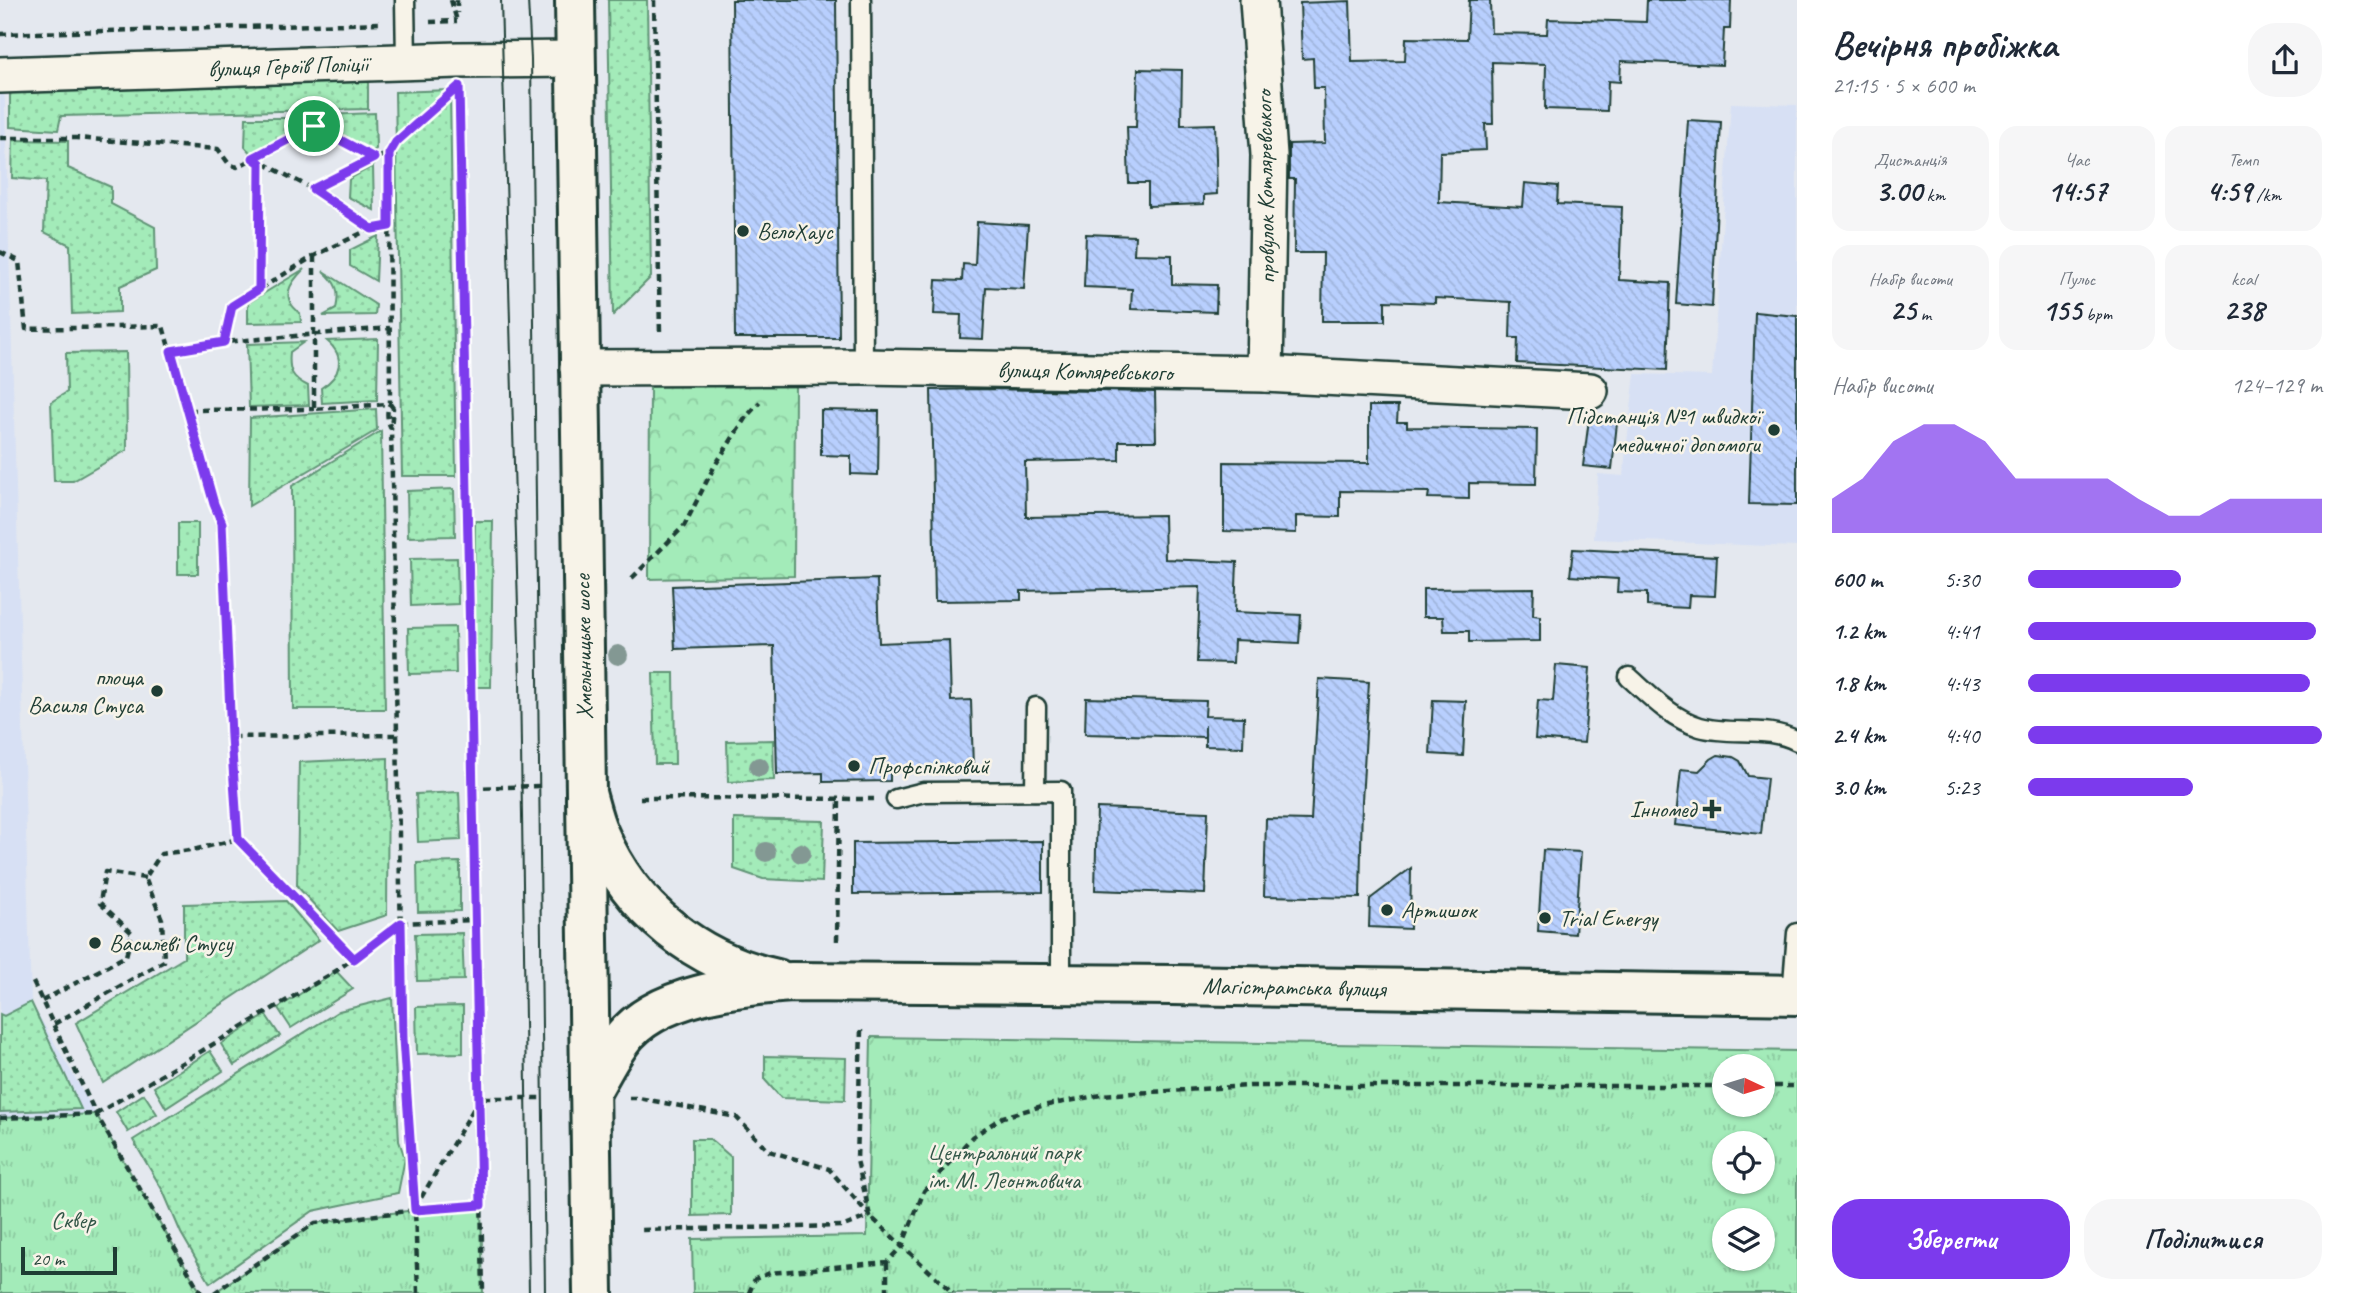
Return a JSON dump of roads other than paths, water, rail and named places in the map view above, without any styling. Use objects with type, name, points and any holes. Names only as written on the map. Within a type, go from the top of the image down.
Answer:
[{"type":"main road","name":"Хмельницьке шосе","points":[[575,0],[578,368],[593,1293]]},
{"type":"main road","points":[[586,793],[599,834],[618,872],[644,906],[676,935],[712,958],[751,974],[792,982]]},
{"type":"main road","points":[[590,1093],[622,1039],[647,1017],[673,1003],[685,1000],[751,985],[792,982]]},
{"type":"main road","name":"Магістратська вулиця","points":[[792,982],[1794,995]]},
{"type":"street","name":"провулок Котляревського","points":[[1258,0],[1269,155],[1265,374]]},
{"type":"street","name":"вулиця Героїв Поліції","points":[[0,75],[576,58]]},
{"type":"street","name":"вулиця Котляревського","points":[[578,368],[863,367],[1265,374],[1590,391]]},
{"type":"lane","points":[[405,0],[406,62]]},
{"type":"lane","points":[[861,0],[863,367]]},
{"type":"lane","points":[[1629,677],[1672,714],[1700,727],[1773,732],[1797,741]]},
{"type":"lane","points":[[1035,791],[1036,707]]},
{"type":"lane","points":[[896,799],[924,792],[1061,791],[1061,984]]},
{"type":"lane","points":[[1794,995],[1797,933]]},
{"type":"tram line","points":[[501,0],[520,679],[529,1293]]},
{"type":"tram line","points":[[528,0],[531,59],[545,1293]]},
{"type":"place","name":"ВелоХаус","points":[[743,231]]},
{"type":"place","name":"Підстанція №1 швидкої медичної допомоги","points":[[1774,430]]},
{"type":"place","name":"площа Василя Стуса","points":[[157,691]]},
{"type":"place","name":"Профспілковий","points":[[854,766]]},
{"type":"place","name":"Інномед","points":[[1712,809]]},
{"type":"place","name":"Артишок","points":[[1387,910]]},
{"type":"place","name":"Trial Energy","points":[[1545,918]]},
{"type":"place","name":"Василеві Стусу","points":[[95,943]]},
{"type":"park label","name":"Центральний парк ім. М. Леонтовича","points":[[1004,1166]]},
{"type":"park label","name":"Сквер","points":[[73,1220]]}]
